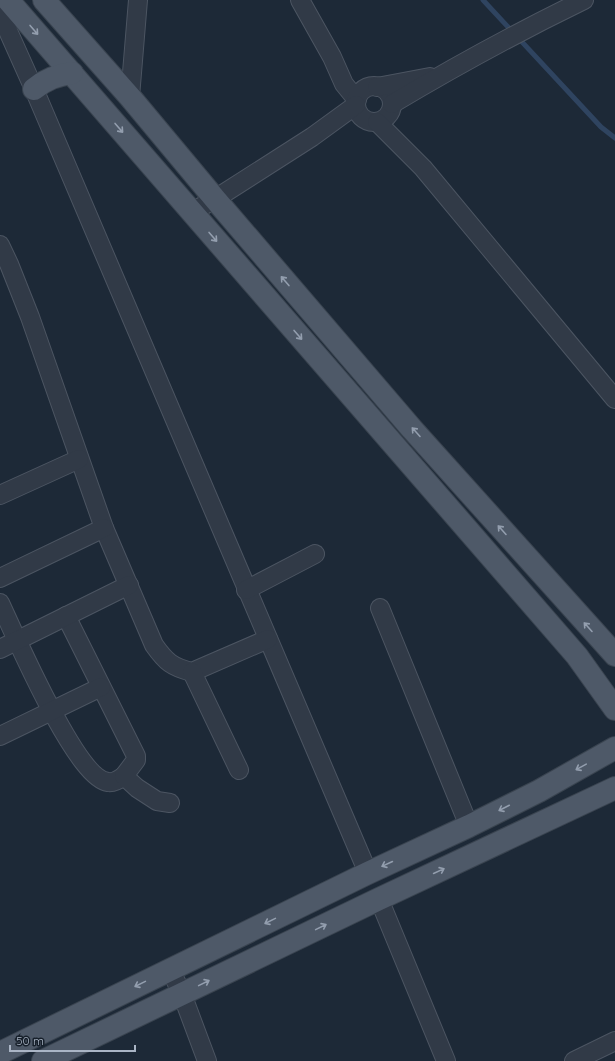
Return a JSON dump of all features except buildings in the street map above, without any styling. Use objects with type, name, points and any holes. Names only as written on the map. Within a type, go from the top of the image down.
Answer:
[{"type":"main road","points":[[8,0],[576,656],[615,710]]},
{"type":"main road","points":[[44,0],[130,97],[215,199],[412,429],[615,655]]},
{"type":"main road","points":[[34,89],[42,82],[52,77],[72,73]]},
{"type":"main road","points":[[0,1053],[368,873],[469,826],[539,791],[615,748]]},
{"type":"main road","points":[[43,1061],[379,899],[615,788]]},
{"type":"street","points":[[130,97],[138,0]]},
{"type":"street","points":[[300,0],[332,57],[344,84],[363,95],[440,75]]},
{"type":"street","points":[[312,137],[371,121],[383,120],[388,116],[391,108],[440,75],[540,21],[584,0]]},
{"type":"street","points":[[0,13],[34,89],[246,590],[368,873]]},
{"type":"street","points":[[192,212],[312,137],[363,95],[383,89],[388,93],[391,108],[423,168]]},
{"type":"street","points":[[363,95],[357,111],[371,121],[423,168],[615,398]]},
{"type":"street","points":[[0,245],[30,317],[104,528],[154,645],[162,657],[172,666],[192,672],[268,639]]},
{"type":"street","points":[[0,495],[79,459]]},
{"type":"street","points":[[0,578],[104,528]]},
{"type":"street","points":[[246,590],[315,554]]},
{"type":"street","points":[[0,649],[129,585]]},
{"type":"street","points":[[0,603],[52,711],[69,741],[84,763],[102,780],[109,783],[124,776],[136,760],[136,756],[66,616]]},
{"type":"street","points":[[380,608],[469,826]]},
{"type":"street","points":[[192,672],[239,770]]},
{"type":"street","points":[[0,736],[101,687]]},
{"type":"street","points":[[124,776],[157,801],[170,803]]},
{"type":"street","points":[[379,899],[446,1061]]},
{"type":"street","points":[[170,969],[182,994],[207,1061]]},
{"type":"street","points":[[574,1061],[615,1041]]},
{"type":"waterway","points":[[483,0],[601,127],[615,138]]}]
